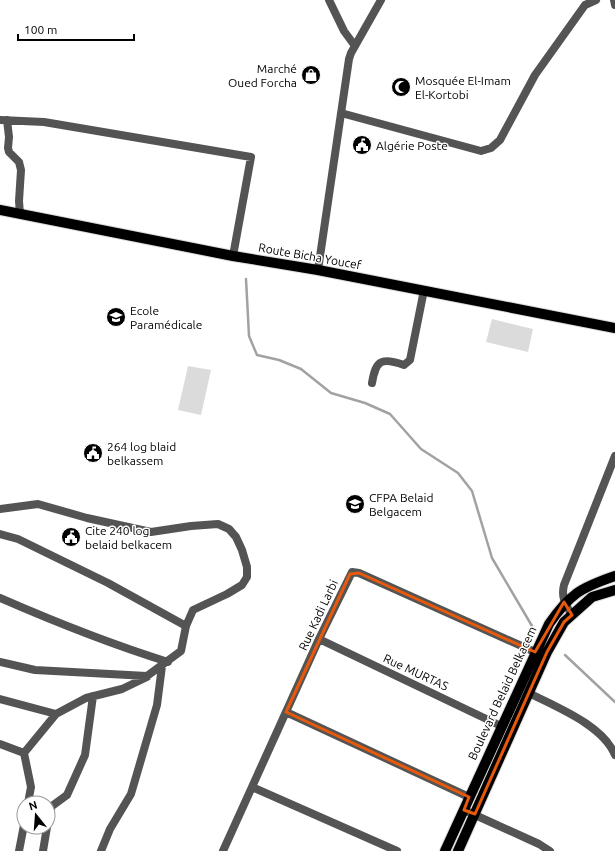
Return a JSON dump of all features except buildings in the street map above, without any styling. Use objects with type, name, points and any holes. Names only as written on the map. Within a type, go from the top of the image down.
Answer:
[{"type":"main road","name":"Route Bicha Youcef","points":[[0,210],[233,256],[424,290],[615,328]]},
{"type":"main road","name":"Boulevard Belaid Belkacem","points":[[445,851],[536,648],[549,624],[564,602],[591,584],[615,576]]},
{"type":"main road","name":"Boulevard Belaid Belkacem","points":[[458,851],[547,652],[564,622],[592,597],[615,590]]},
{"type":"street","points":[[329,0],[344,31],[355,46]]},
{"type":"street","points":[[318,270],[350,59],[355,46],[381,0]]},
{"type":"street","points":[[341,114],[481,151],[491,148],[500,140],[535,75],[554,48],[585,5],[596,0]]},
{"type":"street","points":[[614,0],[615,5]]},
{"type":"street","points":[[20,214],[19,201],[22,170],[19,162],[9,152],[9,137],[3,120],[44,122],[251,157],[233,256]]},
{"type":"street","points":[[372,383],[374,368],[380,362],[388,361],[404,365],[410,360],[424,290]]},
{"type":"street","points":[[572,615],[564,602],[562,593],[564,585],[615,456]]},
{"type":"street","points":[[0,509],[38,504],[87,518],[151,532],[191,526],[218,524],[229,529],[236,537],[247,567],[247,577],[242,585],[193,610],[186,626],[181,651],[147,676],[122,689],[86,698],[56,714],[24,753]]},
{"type":"street","points":[[0,534],[18,539],[108,583],[186,626]]},
{"type":"street","name":"Rue Kadi Larbi","points":[[223,851],[350,574],[355,572],[536,648]]},
{"type":"street","points":[[0,598],[54,622],[165,664]]},
{"type":"street","name":"Rue MURTAS","points":[[319,639],[501,726]]},
{"type":"street","points":[[0,662],[35,670],[147,676]]},
{"type":"street","points":[[101,851],[110,829],[131,794],[157,705],[165,664]]},
{"type":"street","points":[[529,693],[598,732],[615,755]]},
{"type":"street","points":[[56,803],[67,796],[85,755],[93,696]]},
{"type":"street","points":[[0,699],[56,714]]},
{"type":"street","points":[[286,712],[469,797]]},
{"type":"street","points":[[0,744],[24,753]]},
{"type":"street","points":[[24,753],[31,787],[30,795]]},
{"type":"street","points":[[252,787],[397,851]]},
{"type":"street","points":[[464,810],[539,844],[550,851]]},
{"type":"street","points":[[19,851],[22,835]]},
{"type":"street","points":[[43,851],[46,835]]},
{"type":"highlighted area","points":[[359,573],[535,652],[564,602],[572,615],[564,622],[547,652],[475,814],[464,810],[469,797],[286,712],[350,574]]},
{"type":"shaded area","points":[[492,319],[533,329],[528,352],[486,342]]},
{"type":"shaded area","points":[[188,366],[211,370],[201,415],[178,410]]},
{"type":"waterway","points":[[246,279],[249,336],[257,355],[279,360],[301,369],[331,393],[365,403],[390,414],[421,449],[458,473],[472,491],[492,558],[532,626]]},
{"type":"waterway","points":[[565,655],[615,702]]},
{"type":"place","name":"Marché Oued Forcha","points":[[311,75]]},
{"type":"place","name":"Mosquée El-Imam El-Kortobi","points":[[401,87]]},
{"type":"place","name":"Algérie Poste","points":[[362,145]]},
{"type":"place","name":"Ecole Paramédicale","points":[[116,317]]},
{"type":"place","name":"264 log blaid belkassem","points":[[93,453]]},
{"type":"place","name":"CFPA Belaid Belgacem","points":[[355,504]]},
{"type":"place","name":"Cite 240 log belaid belkacem","points":[[71,537]]}]
